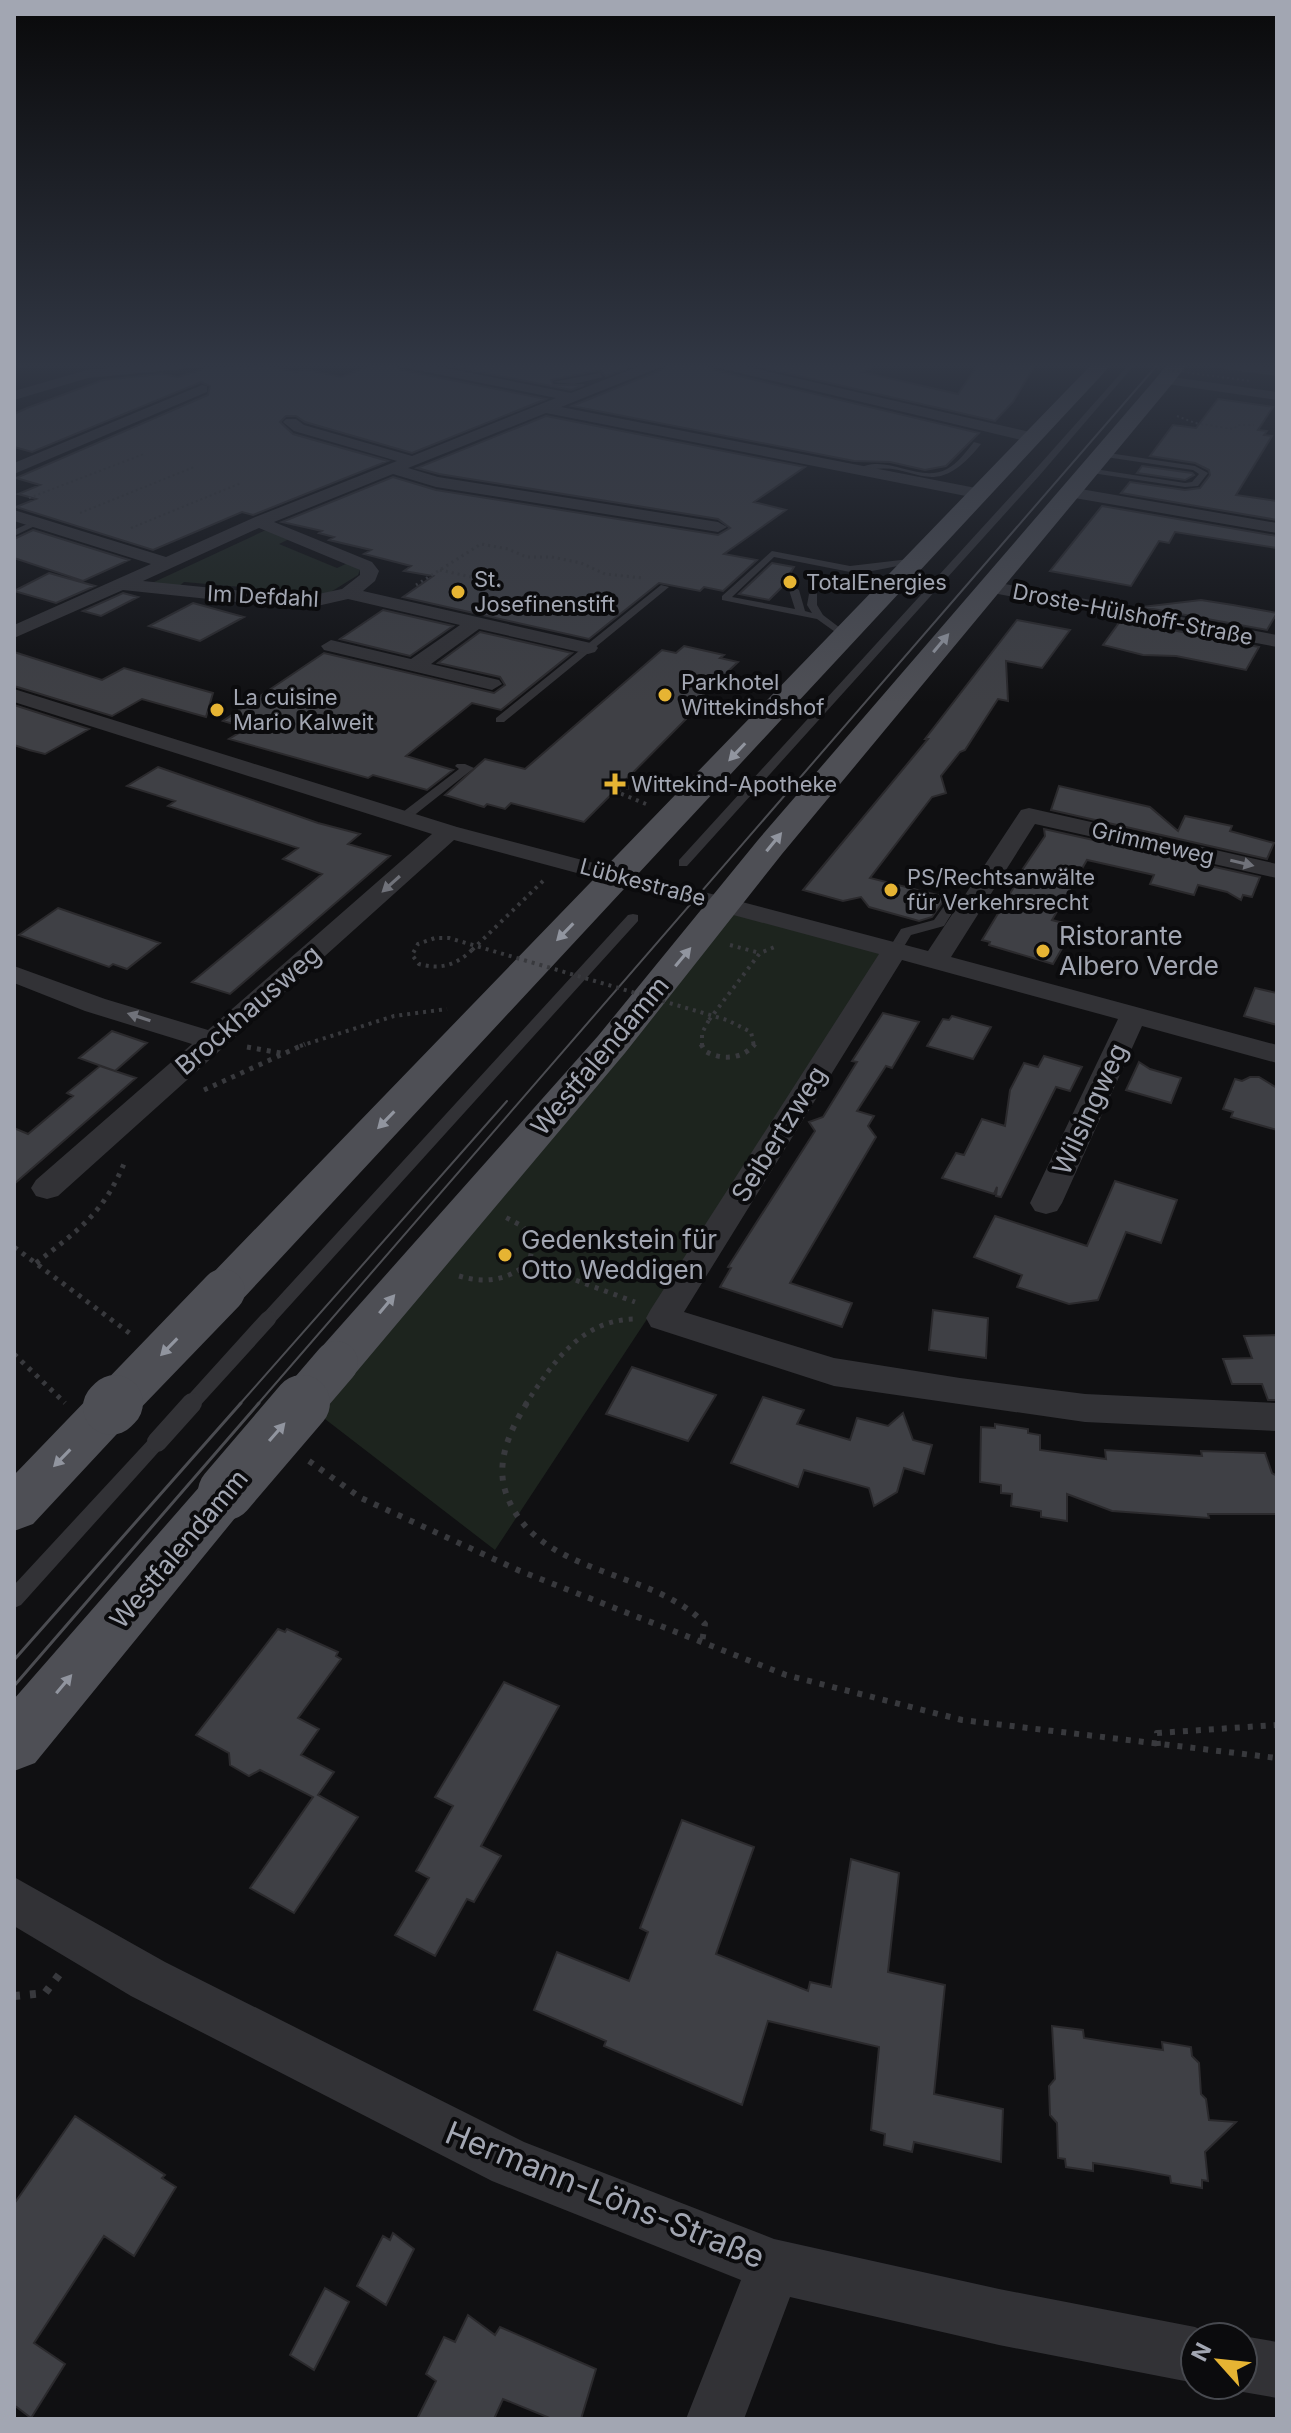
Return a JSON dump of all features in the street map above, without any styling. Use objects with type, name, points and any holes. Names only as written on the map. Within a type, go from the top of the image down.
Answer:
[{"type":"main road","points":[[14,1509],[89,1406],[223,1291],[998,477]]},
{"type":"main road","name":"Westfalendamm","points":[[14,1743],[336,1363],[521,1150],[725,924],[770,847],[1082,477]]},
{"type":"street","name":"Im Defdahl","points":[[14,632],[259,522],[373,477]]},
{"type":"street","points":[[418,477],[718,527]]},
{"type":"street","points":[[888,477],[981,494]]},
{"type":"street","points":[[1069,492],[1277,528]]},
{"type":"street","points":[[14,515],[167,563]]},
{"type":"street","name":"Im Defdahl","points":[[119,584],[304,603],[348,593],[368,577],[370,571],[366,566],[259,522]]},
{"type":"street","name":"Droste-Hülshoff-Straße","points":[[989,587],[1277,641]]},
{"type":"street","points":[[348,593],[588,648]]},
{"type":"street","points":[[415,666],[475,623]]},
{"type":"street","points":[[331,646],[492,684]]},
{"type":"street","name":"Lübkestraße","points":[[14,695],[449,832],[619,875],[725,924],[895,950],[1277,1054]]},
{"type":"street","name":"Grimmeweg","points":[[935,961],[1029,815],[1277,871]]},
{"type":"street","name":"Brockhausweg","points":[[47,1188],[449,832]]},
{"type":"street","name":"Seibertzweg","points":[[665,1315],[895,950]]},
{"type":"street","points":[[14,974],[95,1005],[213,1041]]},
{"type":"street","name":"Wilsingweg","points":[[1046,1203],[1134,1014]]},
{"type":"street","points":[[665,1315],[834,1372],[1085,1408],[1277,1417]]},
{"type":"street","name":"Hermann-Löns-Straße","points":[[14,1900],[148,1979],[510,2163],[774,2266],[999,2317],[1179,2352]]},
{"type":"street","points":[[715,2419],[774,2266]]},
{"type":"lane","points":[[683,863],[1034,477]]},
{"type":"lane","points":[[1152,477],[1185,485],[1199,481],[1202,477]]},
{"type":"lane","points":[[14,533],[39,522]]},
{"type":"lane","points":[[820,617],[725,598],[772,554],[833,570]]},
{"type":"lane","points":[[814,571],[867,569],[918,561]]},
{"type":"lane","points":[[500,720],[664,587]]},
{"type":"lane","points":[[794,590],[801,613]]},
{"type":"lane","points":[[814,594],[812,605],[820,617],[845,636]]},
{"type":"lane","points":[[403,818],[468,768],[461,766]]},
{"type":"lane","points":[[895,950],[906,932],[939,923],[951,905]]},
{"type":"lane","points":[[14,1599],[633,918]]},
{"type":"path","points":[[27,498],[84,477]]},
{"type":"path","points":[[70,517],[170,477]]},
{"type":"path","points":[[121,533],[241,483]]},
{"type":"path","points":[[388,604],[478,544],[526,557],[552,557],[581,563],[605,574],[668,583],[664,587]]},
{"type":"path","points":[[439,570],[480,579]]},
{"type":"path","points":[[732,684],[764,691]]},
{"type":"path","points":[[651,806],[632,801],[617,792],[624,786],[673,784]]},
{"type":"path","points":[[575,864],[561,878],[549,875],[472,950],[455,965],[442,968],[419,964],[412,955],[418,944],[435,938],[449,938],[739,1025],[751,1032],[755,1046],[741,1056],[715,1056],[699,1042],[699,1032],[709,1020],[760,953],[786,944]]},
{"type":"path","points":[[725,924],[760,953]]},
{"type":"path","points":[[198,1094],[282,1053],[420,1011],[452,1010]]},
{"type":"path","points":[[36,1263],[89,1222],[113,1191],[130,1153]]},
{"type":"path","points":[[468,1279],[486,1282],[503,1280],[529,1263],[534,1241],[529,1232],[515,1221]]},
{"type":"path","points":[[14,1247],[146,1344]]},
{"type":"path","points":[[529,1263],[665,1315]]},
{"type":"path","points":[[665,1315],[647,1321],[608,1321],[580,1335],[567,1346],[521,1408],[508,1432],[502,1463],[506,1500],[522,1524],[558,1551],[689,1607],[705,1624],[702,1642]]},
{"type":"path","points":[[14,1354],[89,1406]]},
{"type":"path","points":[[297,1453],[361,1498],[520,1571],[786,1675],[962,1720],[1277,1758]]},
{"type":"path","points":[[1158,1746],[1157,1733],[1277,1725]]},
{"type":"path","points":[[14,1996],[45,1993],[84,1941]]},
{"type":"shaded area","points":[[266,530],[289,539],[279,544],[337,568],[348,563],[360,570],[358,575],[321,598],[294,599],[298,592],[184,582],[177,588],[152,583]]},
{"type":"shaded area","points":[[731,910],[888,953],[495,1550],[312,1409]]},
{"type":"building","points":[[349,477],[253,515],[242,512],[153,550],[16,507],[36,499],[18,494],[40,485],[16,478]]},
{"type":"building","points":[[393,477],[436,490],[718,535],[730,528],[718,519],[455,477],[791,477],[754,502],[786,510],[724,554],[757,560],[723,591],[704,587],[700,591],[659,583],[589,639],[403,597],[433,576],[404,571],[411,566],[364,554],[371,550],[329,540],[334,537],[319,533],[322,531],[282,522]]},
{"type":"building","points":[[1161,477],[1191,477],[1185,480]]},
{"type":"building","points":[[1209,477],[1247,477],[1236,495],[1277,501],[1277,520],[1121,493],[1130,482],[1185,490],[1200,488]]},
{"type":"building","points":[[1102,506],[1277,536],[1277,548],[1175,532],[1169,543],[1159,541],[1131,586],[1050,571]]},
{"type":"building","points":[[33,530],[129,560],[83,581],[14,558],[14,539]]},
{"type":"building","points":[[772,563],[794,567],[769,600],[739,594]]},
{"type":"building","points":[[49,573],[95,586],[56,603],[14,591]]},
{"type":"building","points":[[123,593],[138,597],[101,616],[83,611]]},
{"type":"building","points":[[1201,600],[1277,613],[1267,630],[1142,607]]},
{"type":"building","points":[[193,603],[244,617],[200,641],[149,626]]},
{"type":"building","points":[[383,610],[453,626],[410,656],[340,639]]},
{"type":"building","points":[[1017,620],[1070,630],[1042,668],[1006,661],[1008,701],[998,699],[965,750],[941,776],[946,793],[932,797],[870,878],[946,897],[932,917],[919,921],[869,907],[861,897],[843,901],[803,890],[928,739],[925,739]]},
{"type":"building","points":[[1121,620],[1259,647],[1246,670],[1176,656],[1143,655],[1103,645]]},
{"type":"building","points":[[480,632],[572,653],[501,710],[472,703],[406,756],[453,770],[427,790],[373,775],[368,778],[229,739],[247,728],[223,721],[324,653],[494,693],[505,685],[500,677],[438,663]]},
{"type":"building","points":[[684,646],[724,655],[720,658],[738,662],[689,708],[695,710],[584,822],[511,803],[505,809],[487,804],[484,807],[445,795],[485,759],[525,769],[662,650],[676,653]]},
{"type":"building","points":[[14,652],[102,680],[124,668],[213,693],[206,717],[142,699],[112,716],[14,686]]},
{"type":"building","points":[[14,705],[89,729],[45,754],[29,750],[14,745]]},
{"type":"building","points":[[158,767],[318,823],[360,834],[348,844],[390,856],[230,994],[192,982],[322,874],[283,859],[298,848],[168,806],[175,801],[127,786]]},
{"type":"building","points":[[1059,786],[1150,807],[1178,831],[1185,816],[1232,826],[1230,831],[1274,843],[1267,859],[1051,810]]},
{"type":"building","points":[[1044,829],[1260,877],[1252,897],[1243,895],[1241,900],[1227,892],[1198,885],[1194,895],[1150,884],[1154,875],[1087,860],[1052,920],[1075,926],[1053,964],[989,945],[990,942],[982,940],[1014,887],[1012,885],[1045,836]]},
{"type":"building","points":[[58,908],[160,943],[127,969],[113,964],[109,967],[19,935]]},
{"type":"building","points":[[1255,988],[1277,993],[1277,1025],[1244,1016]]},
{"type":"building","points":[[883,1013],[919,1022],[892,1068],[886,1066],[857,1111],[874,1116],[868,1126],[876,1137],[790,1283],[852,1303],[842,1327],[720,1287],[731,1268],[728,1267],[815,1131],[809,1122],[823,1117],[857,1062],[852,1061]]},
{"type":"building","points":[[952,1016],[991,1027],[973,1059],[927,1046],[943,1019],[949,1020]]},
{"type":"building","points":[[112,1031],[147,1043],[115,1071],[79,1058]]},
{"type":"building","points":[[1044,1056],[1082,1067],[1070,1091],[1056,1087],[1001,1197],[996,1196],[997,1187],[994,1194],[942,1178],[956,1153],[964,1155],[982,1119],[1005,1126],[1010,1090],[1024,1063],[1038,1067]]},
{"type":"building","points":[[1139,1062],[1150,1069],[1181,1078],[1171,1103],[1126,1090]]},
{"type":"building","points":[[100,1066],[136,1078],[14,1184],[14,1128],[28,1134],[73,1096],[67,1093]]},
{"type":"building","points":[[1259,1077],[1277,1088],[1277,1130],[1231,1117],[1233,1112],[1223,1109],[1235,1079],[1242,1081]]},
{"type":"building","points":[[1115,1181],[1177,1200],[1161,1243],[1126,1232],[1098,1300],[1069,1304],[1017,1287],[1022,1275],[974,1257],[995,1216],[1087,1246]]},
{"type":"building","points":[[933,1310],[988,1318],[986,1358],[929,1350]]},
{"type":"building","points":[[1277,1335],[1277,1400],[1268,1400],[1262,1384],[1232,1384],[1223,1359],[1252,1358],[1244,1336]]},
{"type":"building","points":[[632,1367],[716,1395],[688,1441],[606,1414]]},
{"type":"building","points":[[763,1397],[804,1410],[797,1424],[850,1440],[857,1418],[888,1426],[903,1413],[913,1440],[932,1445],[924,1474],[904,1468],[897,1492],[874,1506],[869,1488],[804,1470],[798,1487],[731,1463]]},
{"type":"building","points":[[995,1424],[1028,1429],[1028,1433],[1040,1435],[1040,1450],[1106,1459],[1105,1450],[1202,1456],[1201,1451],[1265,1453],[1272,1473],[1277,1476],[1277,1514],[1208,1514],[1209,1518],[1112,1511],[1067,1494],[1067,1521],[1041,1517],[1041,1511],[1011,1506],[1012,1494],[1001,1493],[1001,1485],[980,1482],[981,1427],[995,1428]]},
{"type":"building","points":[[278,1629],[285,1632],[287,1629],[338,1652],[336,1656],[341,1659],[298,1718],[319,1729],[301,1755],[334,1772],[318,1795],[358,1817],[294,1913],[250,1888],[313,1797],[260,1770],[249,1776],[230,1765],[229,1753],[196,1735]]},
{"type":"building","points":[[504,1682],[559,1706],[481,1846],[501,1856],[474,1902],[467,1899],[435,1956],[395,1935],[429,1878],[416,1871],[453,1806],[435,1797]]},
{"type":"building","points":[[682,1820],[754,1847],[716,1954],[808,1991],[810,1982],[831,1987],[851,1859],[899,1873],[888,1972],[945,1985],[934,2094],[1003,2109],[1001,2162],[914,2142],[912,2152],[884,2145],[885,2134],[871,2130],[879,2047],[768,2021],[742,2105],[604,2046],[606,2041],[534,2010],[557,1952],[629,1981],[648,1932],[640,1928]]},
{"type":"building","points":[[1052,2026],[1083,2030],[1084,2038],[1122,2044],[1163,2050],[1162,2042],[1191,2047],[1192,2056],[1199,2063],[1201,2094],[1206,2099],[1209,2120],[1236,2122],[1205,2152],[1208,2181],[1202,2180],[1202,2188],[1171,2183],[1170,2176],[1132,2169],[1093,2163],[1093,2171],[1066,2167],[1065,2159],[1058,2158],[1057,2123],[1050,2115],[1049,2086],[1055,2079]]},
{"type":"building","points":[[75,2116],[165,2175],[162,2178],[176,2187],[134,2256],[104,2236],[34,2343],[65,2364],[31,2418],[14,2405],[14,2204]]},
{"type":"building","points":[[393,2233],[414,2249],[386,2305],[357,2286],[383,2236],[390,2240]]},
{"type":"building","points":[[325,2288],[349,2302],[314,2370],[290,2355]]},
{"type":"building","points":[[468,2315],[495,2335],[500,2327],[596,2369],[581,2419],[552,2419],[503,2399],[494,2419],[417,2419],[436,2381],[426,2374],[444,2337],[455,2342]]},
{"type":"tram line","points":[[257,1405],[1061,477]]},
{"type":"tram line","points":[[239,1405],[507,1101]]},
{"type":"tram line","points":[[14,1660],[241,1403]]},
{"type":"tram line","points":[[14,1686],[259,1403]]},
{"type":"place","name":"TotalEnergies","points":[[790,582]]},
{"type":"place","name":"St. Josefinenstift","points":[[458,592]]},
{"type":"place","name":"Parkhotel Wittekindshof","points":[[665,695]]},
{"type":"place","name":"La cuisine Mario Kalweit","points":[[217,710]]},
{"type":"place","name":"Wittekind-Apotheke","points":[[615,784]]},
{"type":"place","name":"PS/Rechtsanwälte für Verkehrsrecht","points":[[891,890]]},
{"type":"place","name":"Ristorante Albero Verde","points":[[1043,951]]},
{"type":"place","name":"Gedenkstein für Otto Weddigen","points":[[505,1255]]}]
